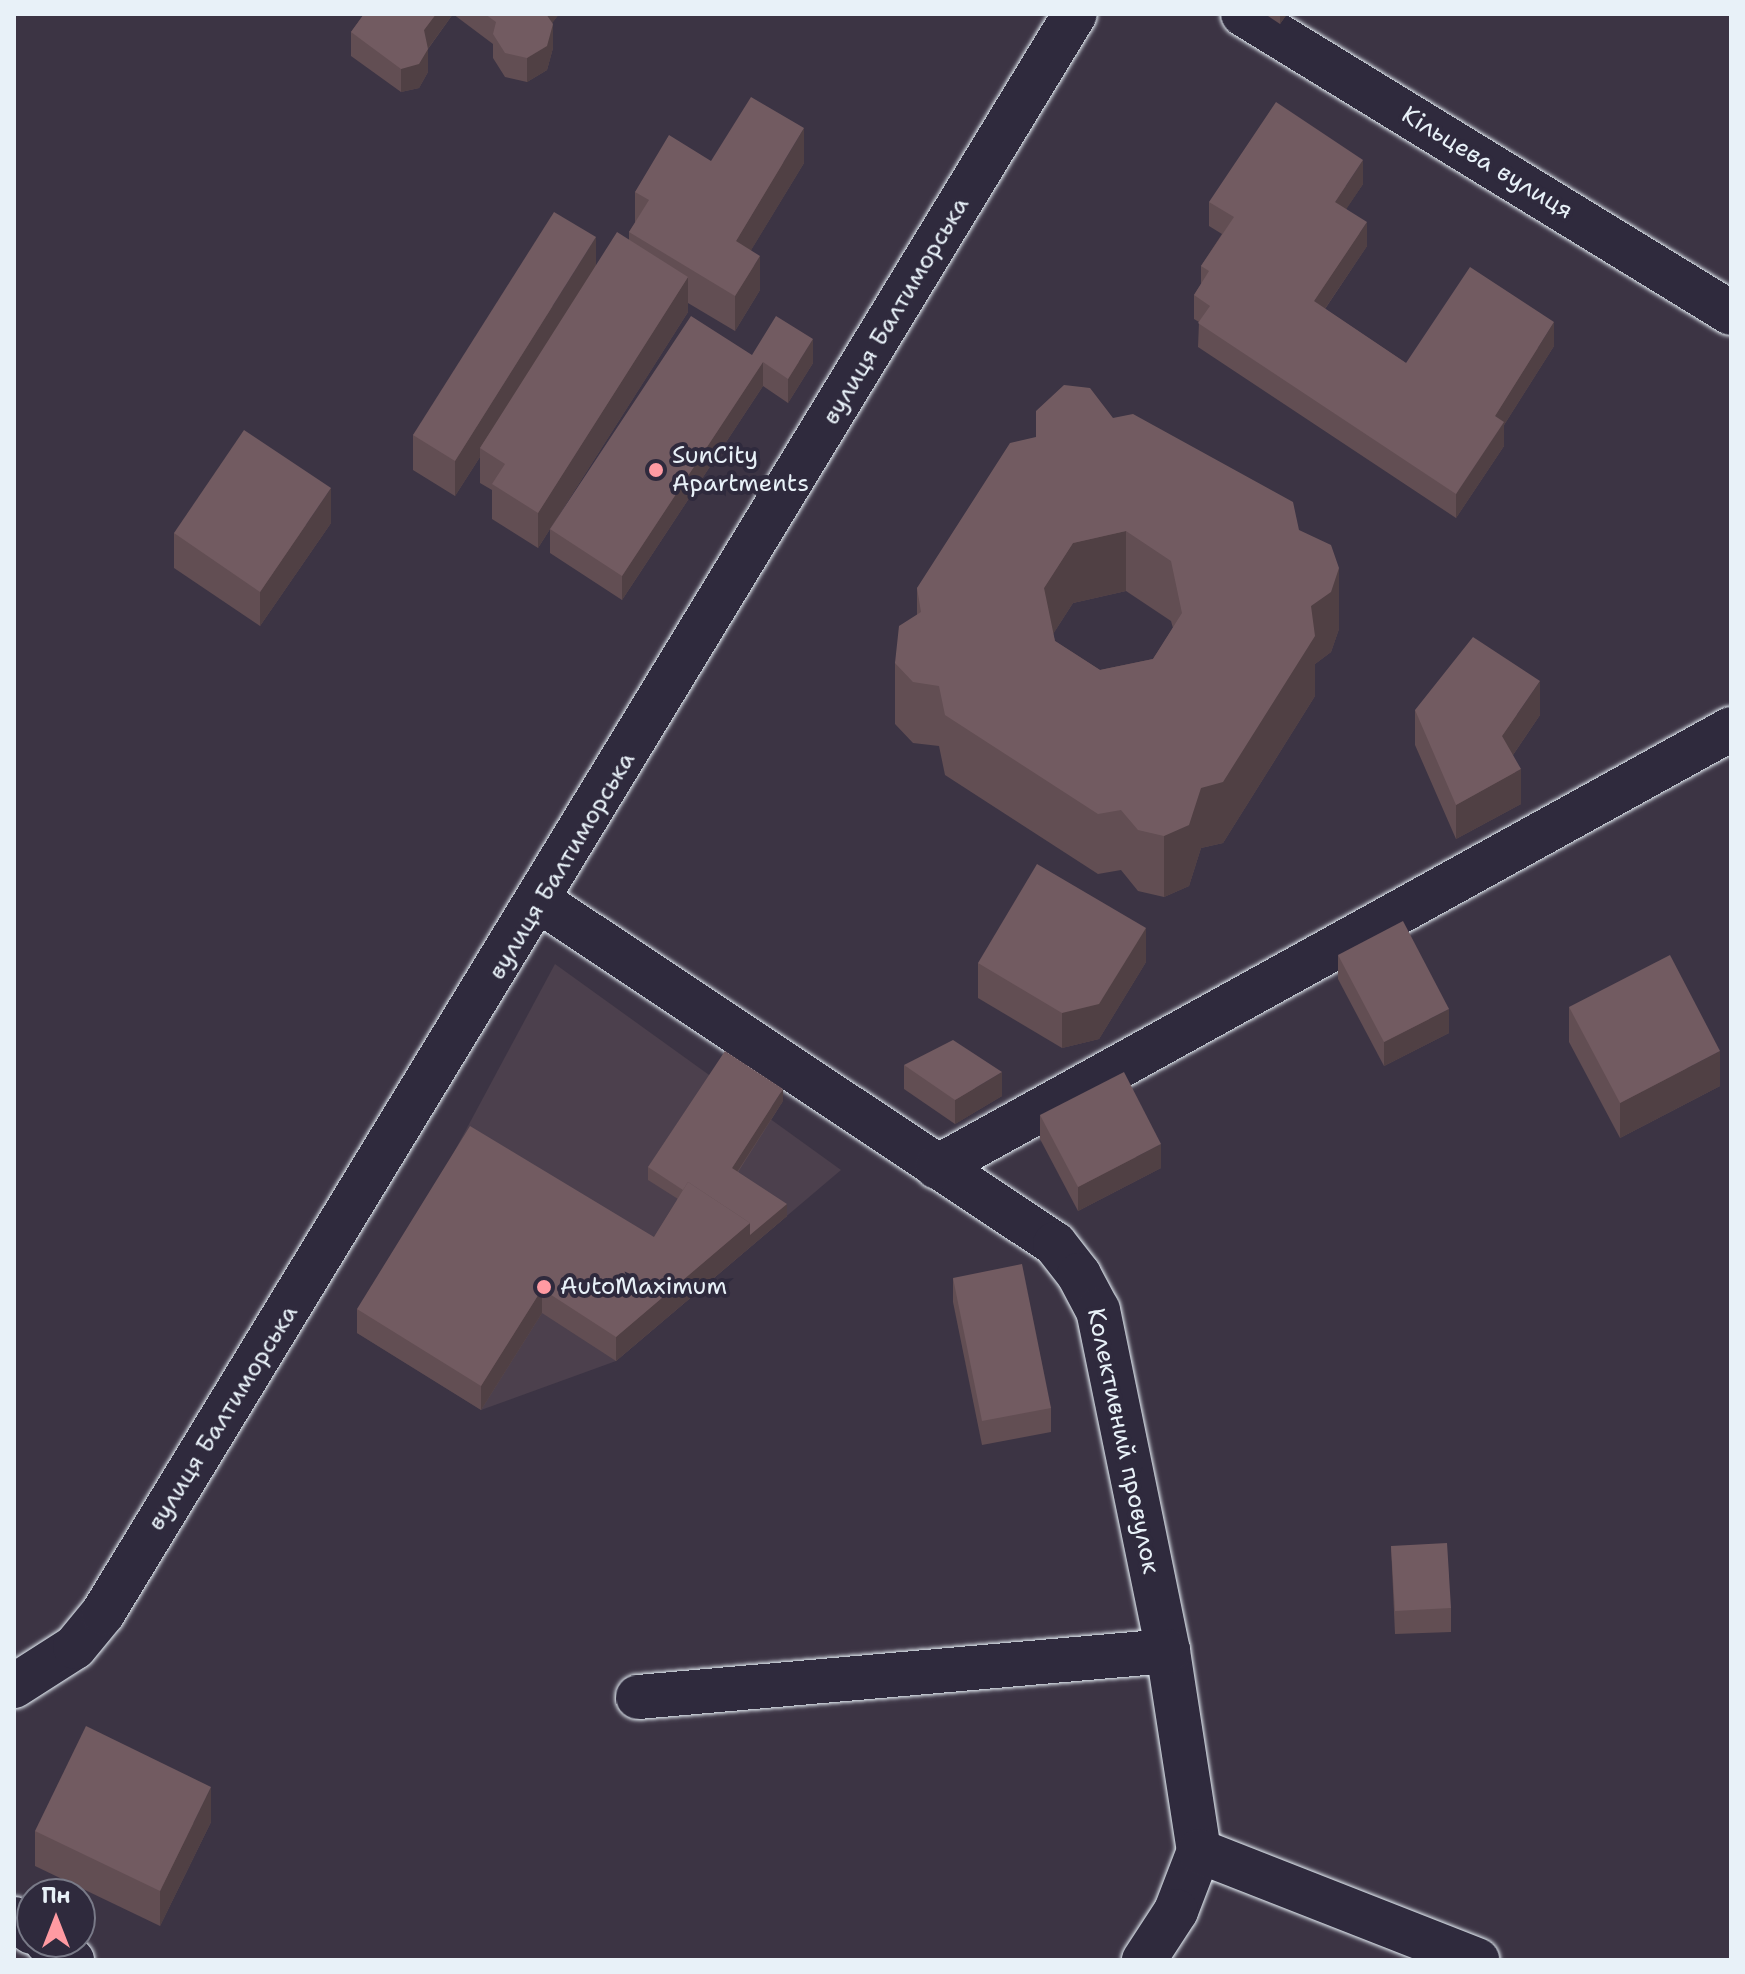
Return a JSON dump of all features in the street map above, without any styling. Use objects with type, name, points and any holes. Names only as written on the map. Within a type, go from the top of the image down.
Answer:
[{"type":"street","name":"вулиця Балтиморська","points":[[14,1686],[75,1647],[103,1613],[541,902],[1075,14]]},
{"type":"street","name":"Кільцева вулиця","points":[[1243,14],[1731,313]]},
{"type":"street","points":[[937,1167],[1731,729]]},
{"type":"street","name":"Колективний провулок","points":[[541,902],[1055,1244],[1098,1310],[1168,1651],[1199,1851],[1176,1911],[1144,1960]]},
{"type":"street","points":[[638,1697],[1168,1651]]},
{"type":"street","points":[[1199,1851],[1477,1960]]},
{"type":"shaded area","points":[[555,964],[841,1170],[616,1361],[481,1410],[357,1333]]},
{"type":"building","points":[[364,14],[436,14],[424,30],[428,49],[419,64],[401,69],[351,32]]},
{"type":"building","points":[[485,14],[546,14],[553,24],[547,46],[527,58],[505,53],[493,34],[496,22]]},
{"type":"building","points":[[751,97],[804,128],[736,241],[760,256],[735,296],[629,232],[649,200],[635,192],[669,135],[711,161]]},
{"type":"building","points":[[1276,102],[1363,160],[1335,202],[1367,222],[1314,301],[1406,363],[1470,267],[1554,322],[1495,416],[1504,422],[1456,494],[1198,323],[1210,306],[1194,295],[1209,271],[1201,266],[1234,217],[1209,202]]},
{"type":"building","points":[[554,212],[596,237],[455,461],[413,435]]},
{"type":"building","points":[[617,232],[688,277],[538,513],[492,484],[505,464],[480,448]]},
{"type":"building","name":"SunCity Apartments","points":[[691,316],[752,355],[776,316],[813,339],[788,379],[763,362],[622,576],[550,529]]},
{"type":"building","points":[[1064,385],[1090,388],[1113,418],[1133,414],[1293,502],[1299,530],[1331,545],[1339,568],[1331,592],[1311,606],[1315,636],[1223,782],[1201,788],[1189,825],[1164,836],[1138,830],[1121,810],[1098,814],[945,715],[939,686],[913,682],[895,663],[899,626],[921,612],[917,588],[1010,443],[1036,437],[1036,411]],"holes":[[[1126,531],[1171,561],[1182,613],[1153,659],[1100,670],[1055,641],[1044,588],[1073,543]]]},
{"type":"building","points":[[244,430],[331,488],[260,592],[174,533]]},
{"type":"building","points":[[1473,637],[1540,681],[1502,736],[1521,769],[1456,805],[1415,710]]},
{"type":"building","points":[[1037,864],[1146,928],[1099,1004],[1062,1013],[978,963]]},
{"type":"building","points":[[1403,921],[1449,1009],[1384,1042],[1338,955]]},
{"type":"building","points":[[1670,955],[1720,1051],[1620,1103],[1569,1007]]},
{"type":"building","points":[[953,1040],[1002,1072],[955,1100],[904,1065]]},
{"type":"building","points":[[725,1051],[783,1089],[732,1168],[787,1204],[750,1235],[750,1223],[688,1182],[683,1190],[648,1167]]},
{"type":"building","points":[[1124,1072],[1161,1144],[1078,1187],[1040,1115]]},
{"type":"building","name":"AutoMaximum","points":[[470,1126],[654,1237],[688,1182],[750,1223],[616,1337],[542,1289],[481,1386],[357,1309]]},
{"type":"building","points":[[1022,1264],[1051,1408],[982,1421],[953,1278]]},
{"type":"building","points":[[1447,1543],[1451,1608],[1395,1611],[1391,1546]]},
{"type":"building","points":[[86,1726],[211,1787],[160,1891],[35,1831]]},
{"type":"place","name":"SunCity Apartments","points":[[656,470]]},
{"type":"place","name":"AutoMaximum","points":[[544,1287]]}]
